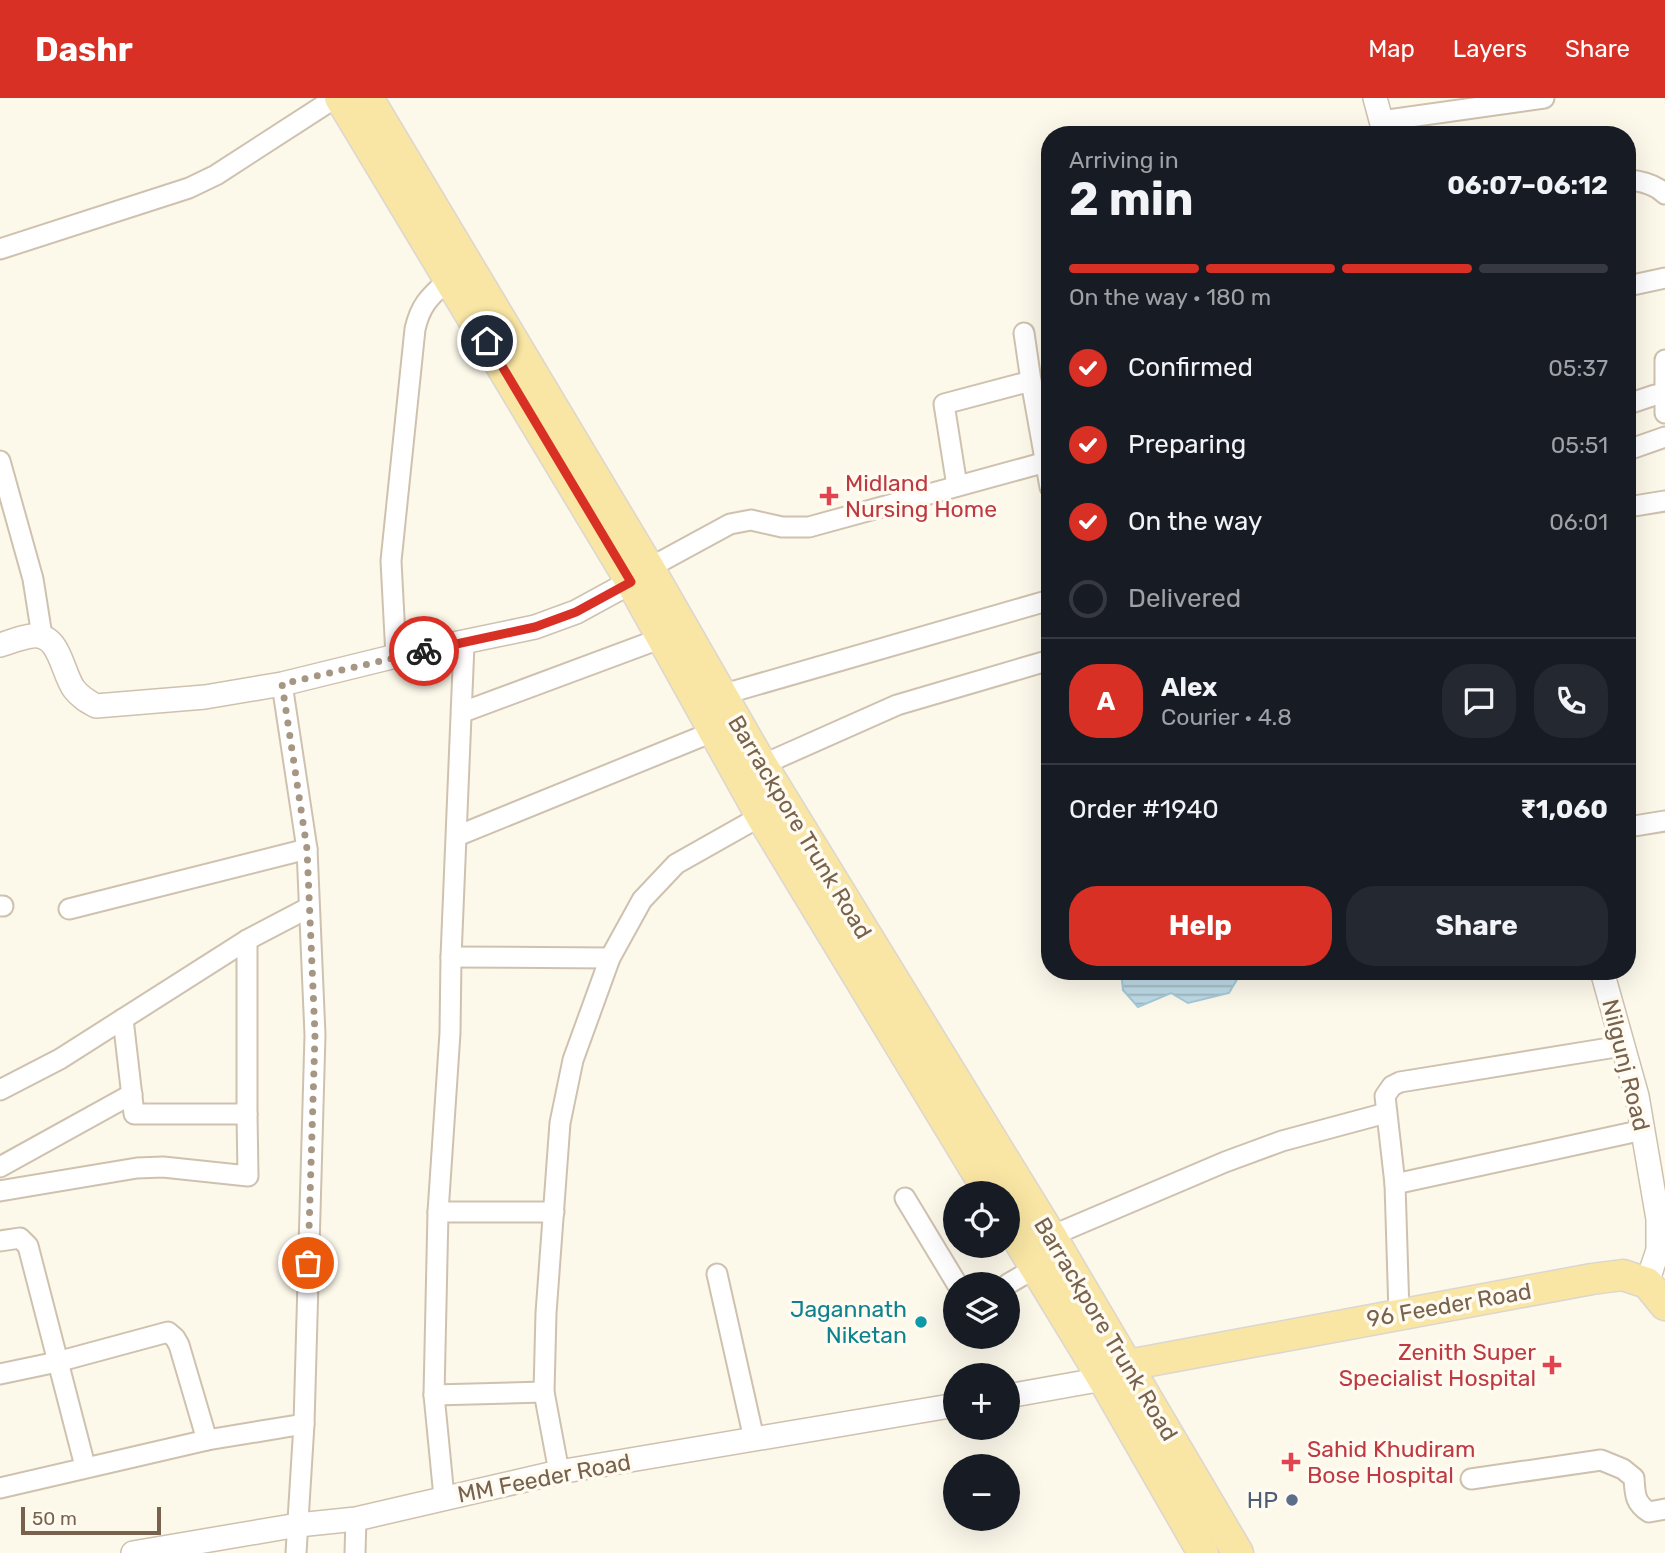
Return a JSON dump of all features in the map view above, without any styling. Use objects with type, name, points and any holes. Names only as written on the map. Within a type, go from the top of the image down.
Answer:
[{"type":"main road","name":"Barrackpore Trunk Road","points":[[337,98],[640,575],[721,695],[1052,1236],[1203,1553]]},
{"type":"main road","name":"Barrackpore Trunk Road","points":[[368,98],[640,575],[662,638],[761,816],[982,1181]]},
{"type":"main road","name":"Barrackpore Trunk Road","points":[[1020,1243],[1035,1268],[1115,1372],[1238,1553]]},
{"type":"main road","name":"96 Feeder Road","points":[[1115,1372],[1399,1313],[1623,1275],[1656,1294]]},
{"type":"street","points":[[0,249],[189,188],[337,98]]},
{"type":"street","points":[[1375,98],[1382,126]]},
{"type":"street","points":[[1391,126],[1494,101],[1544,98]]},
{"type":"street","points":[[1636,181],[1660,188],[1665,194]]},
{"type":"street","points":[[1636,284],[1665,278]]},
{"type":"street","points":[[396,656],[391,561],[415,329],[419,312],[426,301],[450,279]]},
{"type":"street","points":[[1024,333],[1041,435]]},
{"type":"street","points":[[1664,404],[1665,360]]},
{"type":"street","points":[[957,486],[944,404],[1031,381]]},
{"type":"street","points":[[1636,401],[1655,395],[1664,404]]},
{"type":"street","points":[[1636,447],[1665,437]]},
{"type":"street","points":[[0,461],[33,579],[43,636]]},
{"type":"street","points":[[0,645],[33,635],[43,636],[54,646],[72,687],[82,698],[96,706],[205,697],[282,684],[396,656],[464,644],[535,627],[576,612],[730,524],[751,520],[782,527],[809,527],[1041,463]]},
{"type":"street","points":[[1636,506],[1665,501]]},
{"type":"street","points":[[721,695],[1041,603]]},
{"type":"street","points":[[463,712],[662,638]]},
{"type":"street","points":[[444,1497],[434,1395],[438,1212],[450,1033],[464,644]]},
{"type":"street","points":[[762,765],[897,705],[1041,663]]},
{"type":"street","points":[[282,684],[307,849],[315,1035],[304,1424],[296,1553]]},
{"type":"street","points":[[457,836],[715,731]]},
{"type":"street","points":[[559,1472],[544,1392],[546,1313],[560,1123],[573,1060],[610,958],[642,900],[676,863],[761,816]]},
{"type":"street","points":[[1636,826],[1665,821]]},
{"type":"street","points":[[69,909],[307,849]]},
{"type":"street","points":[[0,1090],[60,1059],[247,940],[308,908]]},
{"type":"street","points":[[0,1191],[136,1168],[163,1167],[248,1175],[247,940]]},
{"type":"street","points":[[451,957],[610,958]]},
{"type":"street","name":"Nilgunj Road","points":[[1604,980],[1637,1096],[1658,1219],[1656,1294]]},
{"type":"street","points":[[123,1019],[134,1114],[247,1114]]},
{"type":"street","points":[[1399,1313],[1395,1184],[1385,1096],[1392,1086],[1400,1082],[1622,1046]]},
{"type":"street","points":[[0,1167],[132,1094]]},
{"type":"street","points":[[1052,1236],[1237,1157],[1282,1141],[1386,1113]]},
{"type":"street","points":[[1395,1184],[1643,1130]]},
{"type":"street","points":[[905,1199],[950,1272]]},
{"type":"street","points":[[438,1212],[554,1212]]},
{"type":"street","points":[[0,1241],[20,1238],[28,1246],[85,1466]]},
{"type":"street","points":[[1020,1277],[1035,1268]]},
{"type":"street","points":[[717,1274],[754,1439]]},
{"type":"street","points":[[0,1374],[57,1362],[160,1334],[172,1334],[179,1345],[207,1440]]},
{"type":"street","points":[[1020,1393],[1115,1372]]},
{"type":"street","points":[[434,1395],[544,1392]]},
{"type":"street","name":"MM Feeder Road","points":[[134,1553],[298,1525],[356,1519],[559,1472],[943,1407]]},
{"type":"street","points":[[0,1488],[85,1466],[207,1440],[304,1424]]},
{"type":"street","points":[[1471,1479],[1601,1460],[1623,1469],[1633,1478],[1635,1498],[1640,1506],[1649,1512],[1665,1509]]},
{"type":"street","points":[[355,1553],[356,1519]]},
{"type":"water","points":[[1122,980],[1237,980],[1229,993],[1188,1003],[1171,993],[1138,1007],[1123,990]]},
{"type":"way so far","points":[[308,1263],[315,1035],[307,849],[282,684],[424,651]]},
{"type":"place","name":"Midland Nursing Home","points":[[829,496]]},
{"type":"place","name":"Jagannath Niketan","points":[[921,1322]]},
{"type":"place","name":"Zenith Super Specialist Hospital","points":[[1552,1365]]},
{"type":"place","name":"Sahid Khudiram Bose Hospital","points":[[1291,1462]]},
{"type":"place","name":"HP","points":[[1292,1500]]},
{"type":"route","points":[[424,651],[535,627],[576,612],[631,582],[487,341]]}]
